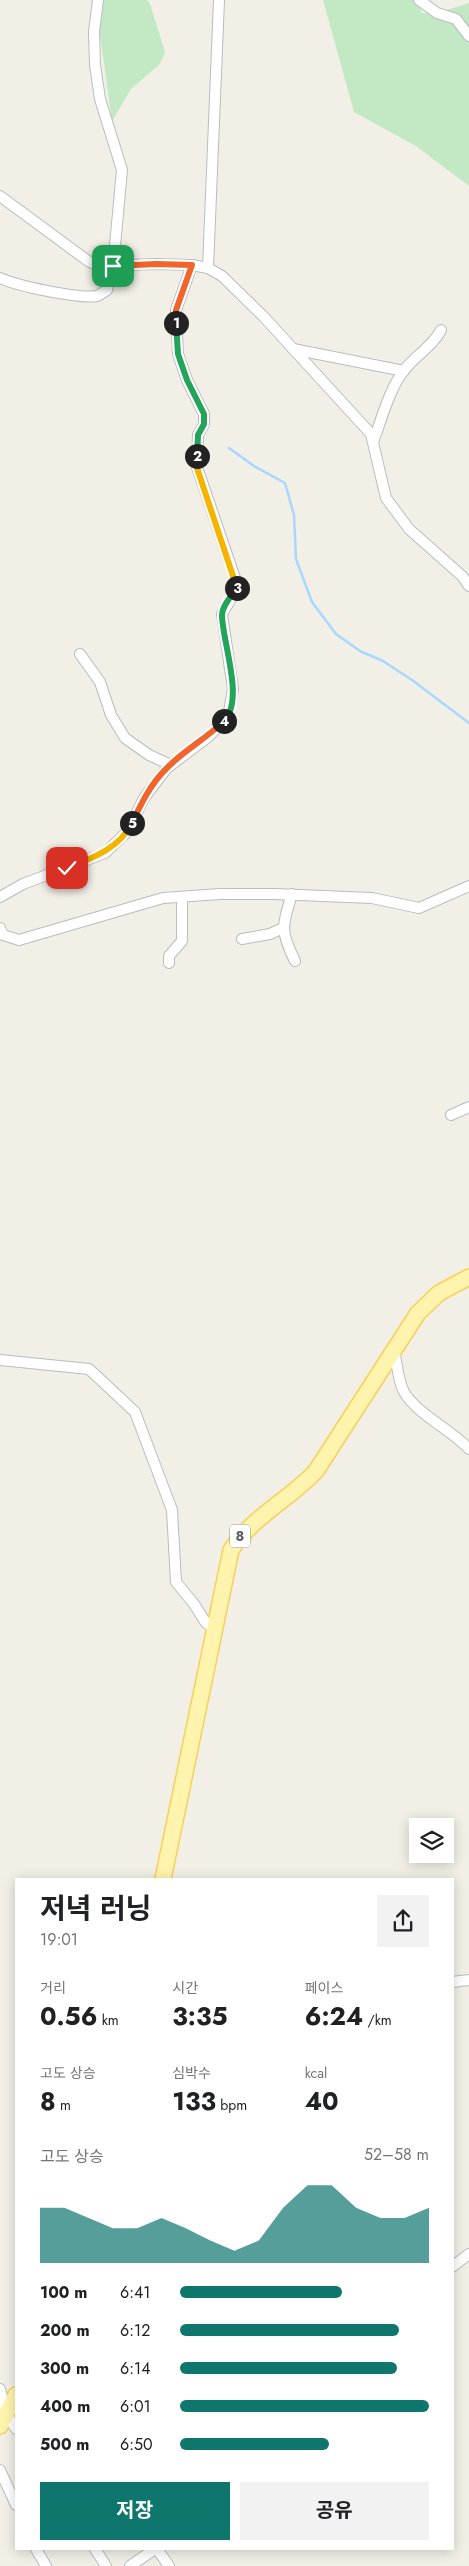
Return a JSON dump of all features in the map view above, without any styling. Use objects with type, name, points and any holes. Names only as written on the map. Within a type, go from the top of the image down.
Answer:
[{"type":"main road","name":"8","points":[[163,1878],[231,1550],[240,1535],[300,1488],[316,1471],[418,1313],[439,1293],[469,1277]]},
{"type":"main road","points":[[3,2420],[15,2397]]},
{"type":"street","points":[[0,278],[12,283],[81,296],[98,296],[107,290],[113,266],[122,170],[100,99],[95,65],[94,32],[98,0]]},
{"type":"street","points":[[208,268],[219,0]]},
{"type":"street","points":[[419,0],[437,13],[456,19],[469,36]]},
{"type":"street","points":[[0,196],[88,261],[100,266],[192,265],[208,268],[222,276],[293,348],[371,434],[386,498],[409,528],[462,576],[469,586]]},
{"type":"street","points":[[0,897],[23,884],[105,853],[128,831],[144,798],[171,765],[208,737],[228,717],[232,689],[222,614],[238,588],[197,468],[198,440],[204,414],[187,380],[178,354],[176,310],[192,265]]},
{"type":"street","points":[[373,442],[388,399],[404,371],[425,348],[436,340],[441,330]]},
{"type":"street","points":[[293,348],[404,371]]},
{"type":"street","points":[[80,654],[100,682],[112,715],[125,738],[149,756],[171,765]]},
{"type":"street","points":[[0,928],[3,935],[18,940],[163,898],[220,894],[292,894],[372,898],[419,908],[469,886]]},
{"type":"street","points":[[292,894],[283,928],[287,944],[295,961]]},
{"type":"street","points":[[169,963],[169,956],[182,941],[182,897]]},
{"type":"street","points":[[242,939],[270,934],[283,928]]},
{"type":"street","points":[[451,1115],[469,1108]]},
{"type":"street","points":[[394,1350],[403,1390],[413,1404],[456,1435],[469,1449]]},
{"type":"street","points":[[0,1360],[89,1369],[135,1412],[172,1510],[176,1582],[194,1604],[206,1623],[214,1629]]},
{"type":"street","points":[[454,1982],[469,1980]]},
{"type":"street","points":[[454,2265],[469,2254]]},
{"type":"street","points":[[0,2389],[3,2420],[15,2428]]},
{"type":"street","points":[[0,2470],[15,2504]]},
{"type":"street","points":[[37,2550],[46,2566]]},
{"type":"street","points":[[96,2550],[106,2566]]},
{"type":"street","points":[[130,2566],[154,2550]]},
{"type":"street","points":[[157,2550],[170,2566]]},
{"type":"green space","points":[[104,0],[147,0],[150,4],[165,52],[160,64],[131,89],[112,121],[99,27]]},
{"type":"green space","points":[[323,0],[417,0],[422,13],[437,13],[469,3],[469,186],[416,146],[354,112]]},
{"type":"waterway","points":[[229,448],[254,466],[285,483],[294,515],[296,559],[312,602],[336,634],[360,651],[383,661],[412,680],[469,723]]},
{"type":"route","points":[[67,868],[105,853],[128,831],[144,798],[167,768],[208,737],[228,717],[232,689],[228,647],[222,614],[230,598],[238,588],[197,468],[198,435],[204,424],[204,414],[187,380],[178,354],[176,310],[192,265],[113,266]]}]
